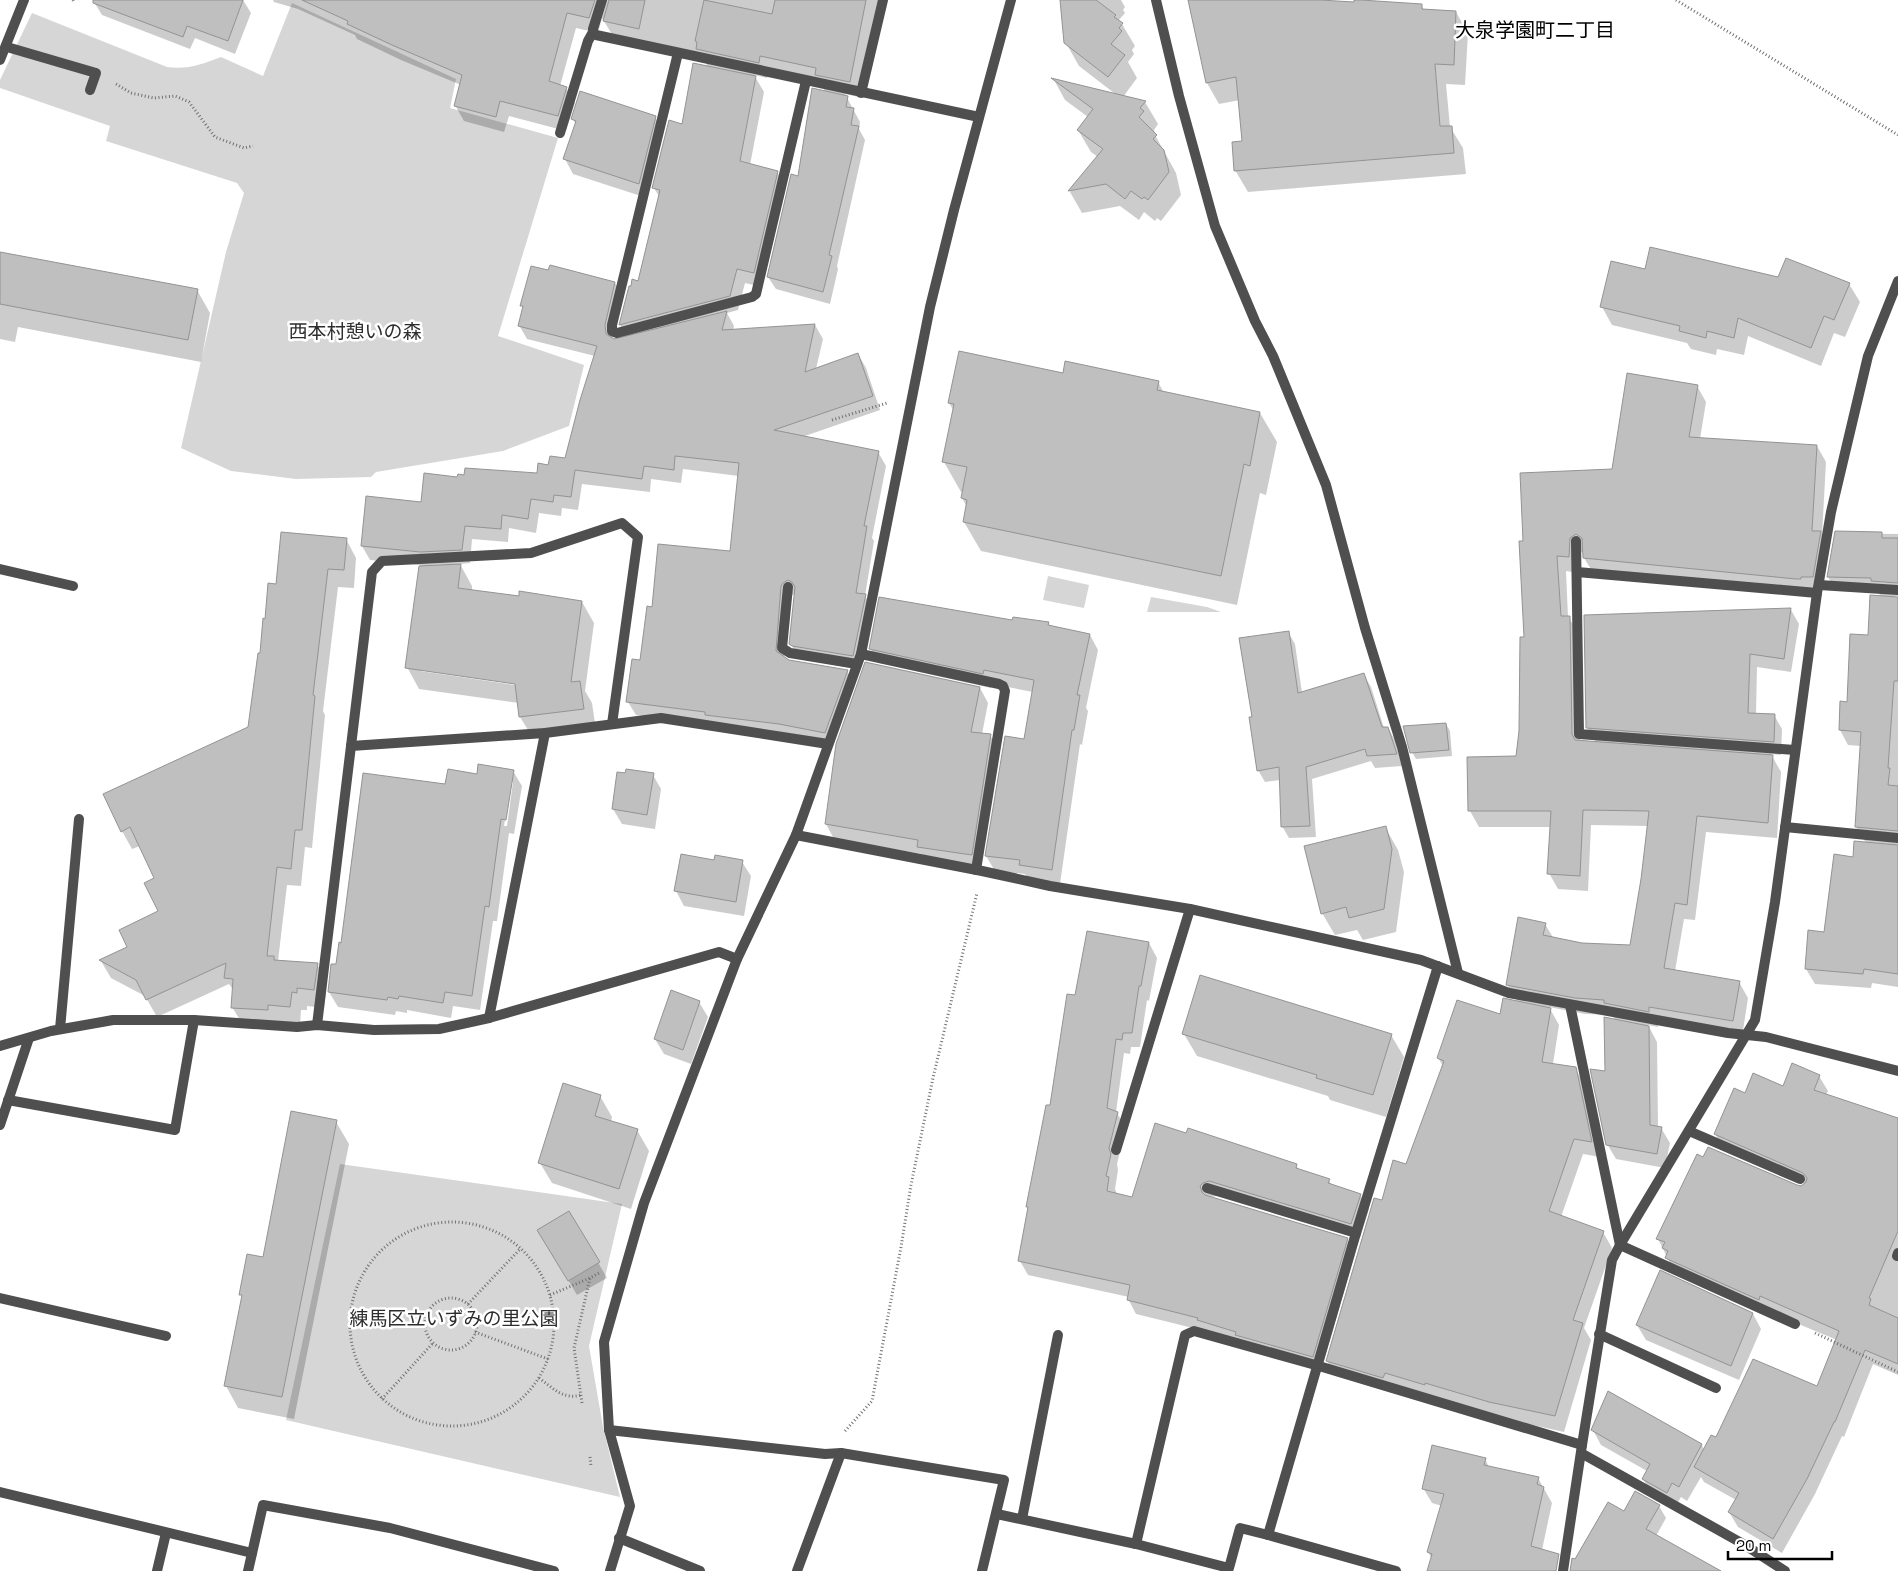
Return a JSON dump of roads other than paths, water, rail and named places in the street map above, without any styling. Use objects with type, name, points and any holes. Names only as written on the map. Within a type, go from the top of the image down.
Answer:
[{"type":"street","points":[[0,60],[7,47],[24,0]]},
{"type":"street","points":[[560,133],[602,0]]},
{"type":"street","points":[[861,93],[883,0]]},
{"type":"street","points":[[610,1571],[630,1506],[609,1430],[604,1342],[644,1203],[737,959],[796,835],[861,654],[930,307],[1011,0]]},
{"type":"street","points":[[1156,0],[1179,96],[1215,226],[1255,321],[1273,356],[1326,485],[1365,628],[1402,747],[1458,973]]},
{"type":"street","points":[[593,32],[596,35],[979,117]]},
{"type":"street","points":[[7,47],[96,73],[90,90]]},
{"type":"street","points":[[678,53],[612,325],[612,331],[617,333],[752,297],[756,294],[806,81]]},
{"type":"street","points":[[1563,1571],[1612,1260],[1755,1020],[1775,902],[1818,589],[1831,512],[1868,356],[1898,281]]},
{"type":"street","points":[[317,1025],[372,572],[382,561],[531,553],[622,523],[638,537],[612,724]]},
{"type":"street","points":[[1576,541],[1579,734],[1795,750]]},
{"type":"street","points":[[0,569],[73,586]]},
{"type":"street","points":[[1577,572],[1818,589],[1898,590]]},
{"type":"street","points":[[788,587],[782,648],[790,653],[857,664]]},
{"type":"street","points":[[861,654],[1003,686],[1005,691],[979,870]]},
{"type":"street","points":[[351,746],[545,733],[661,718],[828,744]]},
{"type":"street","points":[[489,1018],[545,733]]},
{"type":"street","points":[[60,1029],[79,819]]},
{"type":"street","points":[[1785,827],[1898,838]]},
{"type":"street","points":[[796,835],[979,870],[1050,886],[1190,909],[1421,960],[1509,993],[1766,1038],[1898,1071]]},
{"type":"street","points":[[1116,1150],[1190,909]]},
{"type":"street","points":[[0,1046],[60,1029],[114,1020],[194,1020],[297,1027],[317,1025],[374,1030],[439,1029],[489,1018],[719,952],[737,959]]},
{"type":"street","points":[[1268,1535],[1319,1366],[1356,1233],[1438,966]]},
{"type":"street","points":[[1570,1005],[1620,1245]]},
{"type":"street","points":[[8,1100],[175,1130],[194,1020]]},
{"type":"street","points":[[0,1125],[29,1038]]},
{"type":"street","points":[[1689,1131],[1800,1179]]},
{"type":"street","points":[[1207,1188],[1356,1233]]},
{"type":"street","points":[[1620,1245],[1796,1324]]},
{"type":"street","points":[[0,1298],[166,1336]]},
{"type":"street","points":[[1136,1544],[1185,1335],[1194,1331],[1319,1366],[1581,1449],[1745,1545],[1784,1571]]},
{"type":"street","points":[[1599,1334],[1716,1388]]},
{"type":"street","points":[[1022,1519],[1058,1335]]},
{"type":"street","points":[[609,1430],[825,1454],[841,1453],[1004,1480],[982,1571]]},
{"type":"street","points":[[797,1571],[841,1453]]},
{"type":"street","points":[[0,1492],[252,1554]]},
{"type":"street","points":[[248,1571],[263,1505],[390,1528],[554,1571]]},
{"type":"street","points":[[997,1514],[1136,1544],[1229,1568],[1240,1528],[1396,1571]]},
{"type":"street","points":[[157,1571],[166,1533]]},
{"type":"street","points":[[619,1538],[700,1571]]},
{"type":"district","name":"大泉学園町二丁目","points":[[1535,30]]},
{"type":"park label","name":"西本村憩いの森","points":[[355,331]]},
{"type":"park label","name":"練馬区立いずみの里公園","points":[[454,1318]]}]
